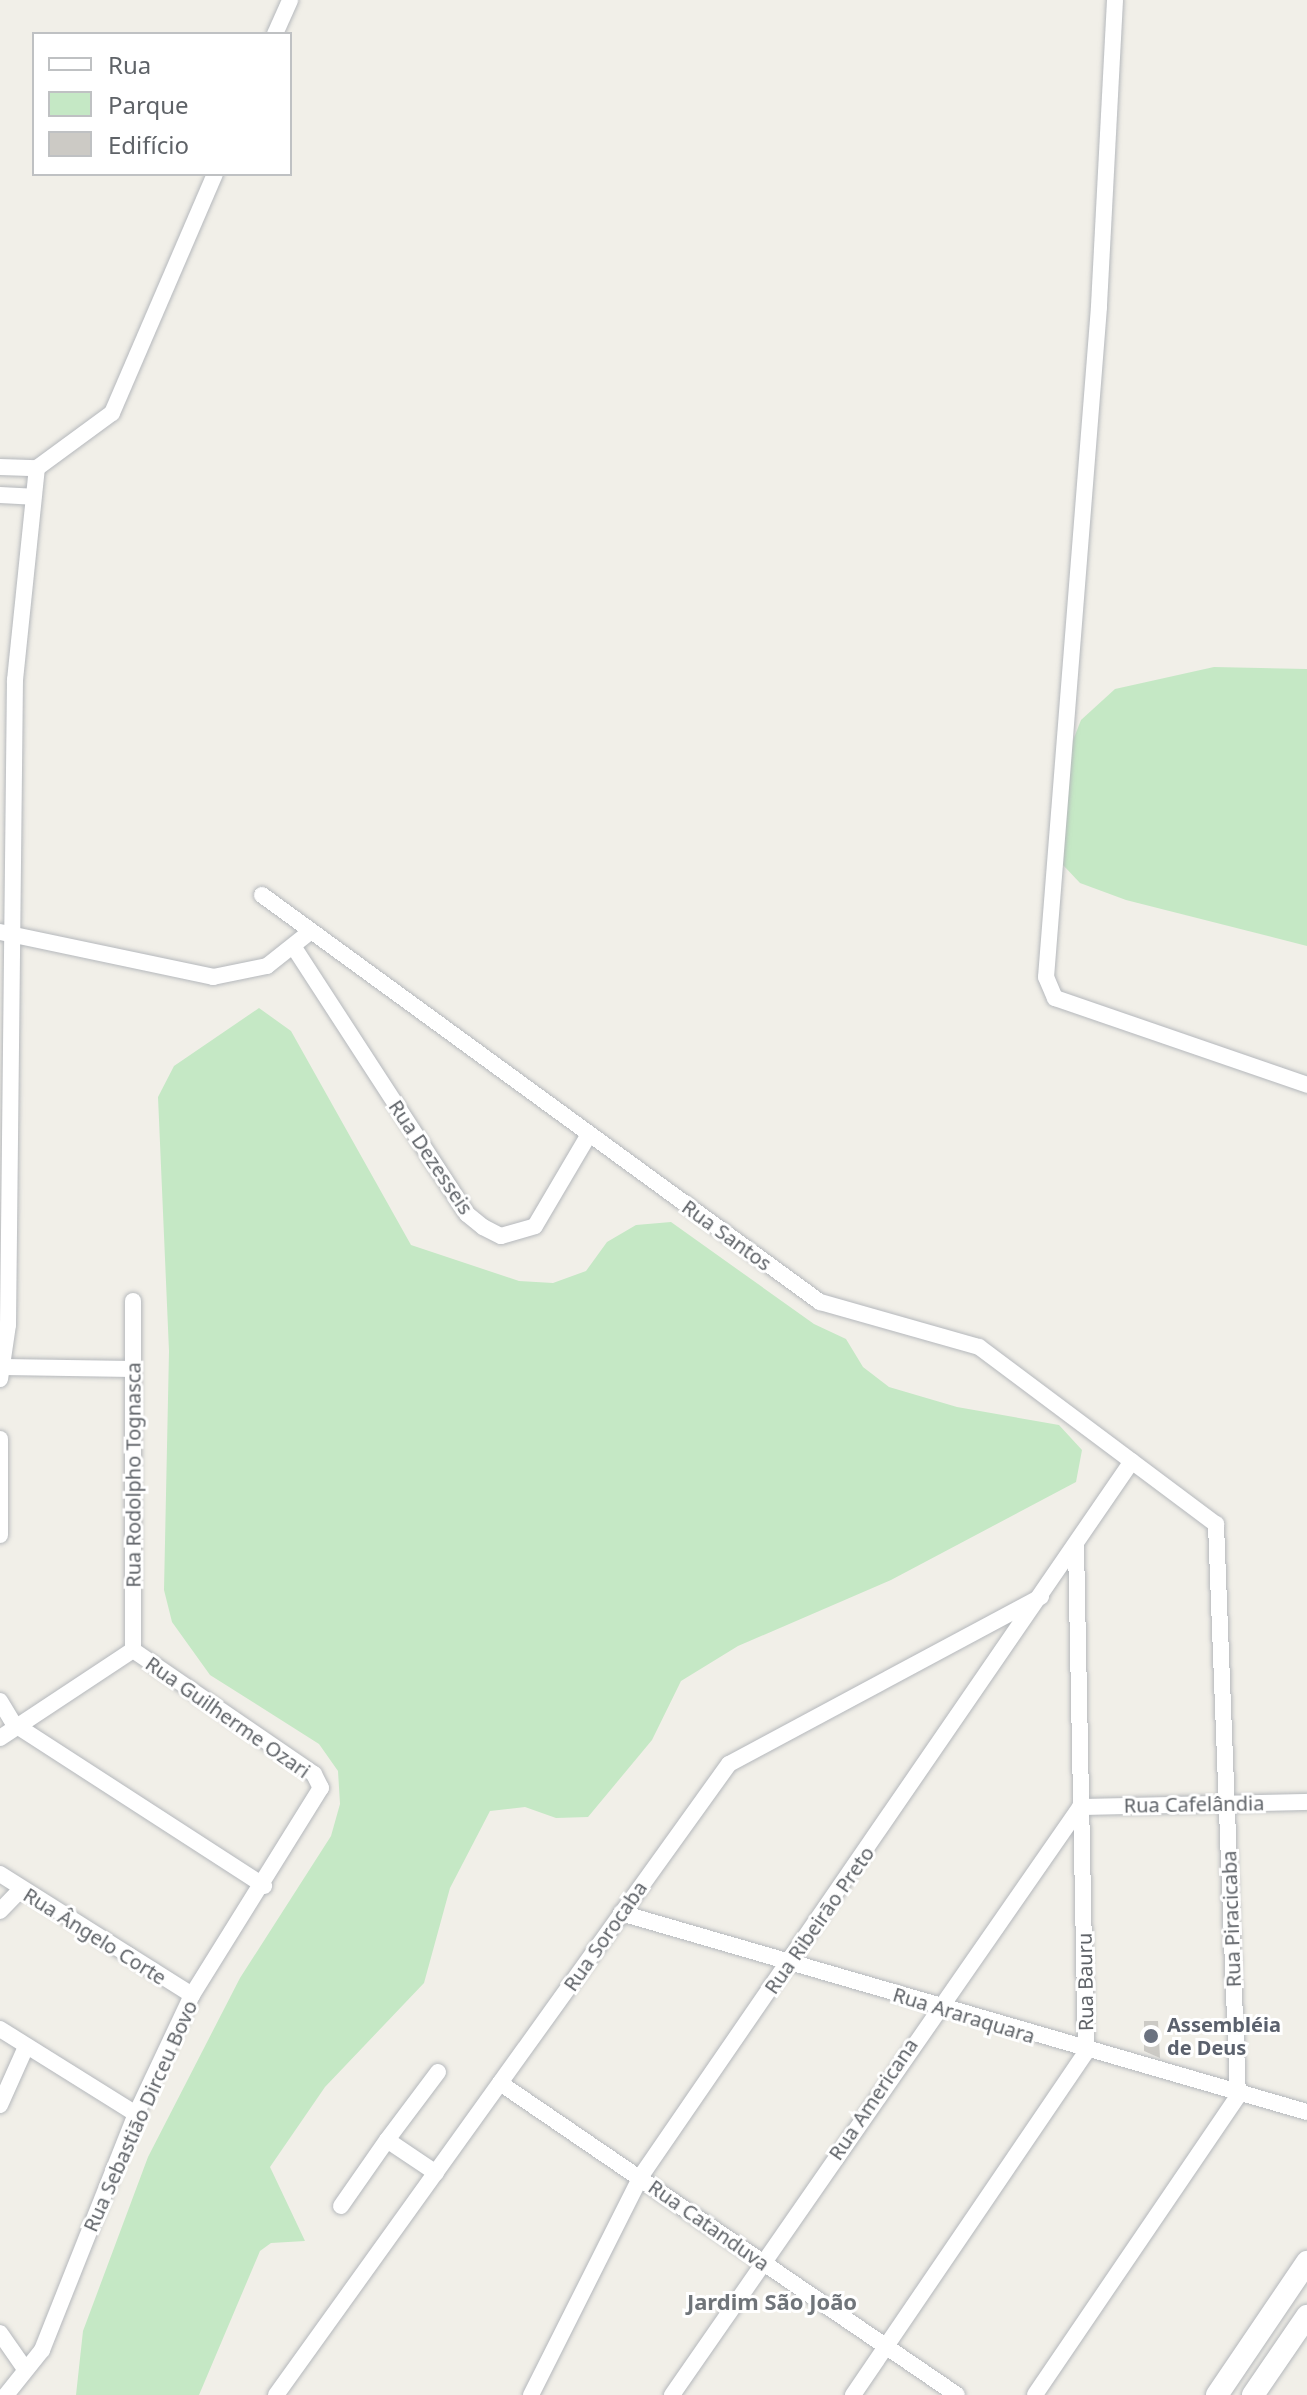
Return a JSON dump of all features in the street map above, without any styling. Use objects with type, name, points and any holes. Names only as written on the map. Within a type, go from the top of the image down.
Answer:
[{"type":"main road","points":[[1217,2395],[1307,2262]]},
{"type":"main road","points":[[1253,2395],[1307,2316]]},
{"type":"street","points":[[276,32],[290,0]]},
{"type":"street","points":[[1115,0],[1099,307],[1046,977],[1055,998],[1307,1085]]},
{"type":"street","points":[[0,467],[37,468],[112,413],[214,176]]},
{"type":"street","points":[[37,468],[7,680],[2,1373],[133,1369]]},
{"type":"street","points":[[0,495],[33,497]]},
{"type":"street","name":"Rua Santos","points":[[262,895],[588,1136],[820,1302],[979,1347],[1216,1524]]},
{"type":"street","points":[[7,932],[213,977],[267,966],[295,949],[311,931]]},
{"type":"street","name":"Rua Dezesseis","points":[[295,949],[467,1214],[483,1227],[501,1236],[535,1226],[588,1136]]},
{"type":"street","name":"Rua Rodolpho Tognasca","points":[[133,1301],[133,1650]]},
{"type":"street","points":[[0,1439],[0,1535]]},
{"type":"street","name":"Rua Ribeirão Preto","points":[[531,2395],[641,2176],[1132,1461]]},
{"type":"street","name":"Rua Piracicaba","points":[[1216,1524],[1238,2096]]},
{"type":"street","name":"Rua Bauru","points":[[853,2395],[1086,2052],[1076,1545]]},
{"type":"street","name":"Rua Sorocaba","points":[[276,2395],[729,1764],[1041,1597]]},
{"type":"street","points":[[0,1738],[14,1724],[133,1650]]},
{"type":"street","name":"Rua Guilherme Ozari","points":[[133,1650],[314,1774],[321,1788]]},
{"type":"street","points":[[0,1701],[14,1724],[264,1886]]},
{"type":"street","name":"Rua Sebastião Dirceu Bovo","points":[[6,2395],[42,2350],[136,2114],[192,1995],[264,1886],[321,1788]]},
{"type":"street","name":"Rua Cafelândia","points":[[1080,1807],[1307,1802]]},
{"type":"street","name":"Rua Americana","points":[[672,2395],[937,2005],[1080,1807]]},
{"type":"street","name":"Rua Ângelo Corte","points":[[0,1874],[20,1890],[192,1995]]},
{"type":"street","points":[[0,1911],[20,1890]]},
{"type":"street","name":"Rua Araraquara","points":[[621,1913],[1086,2052],[1238,2096],[1307,2112]]},
{"type":"street","points":[[0,2029],[136,2114]]},
{"type":"street","points":[[0,2105],[26,2047]]},
{"type":"street","points":[[341,2206],[438,2072]]},
{"type":"street","name":"Rua Catanduva","points":[[500,2083],[641,2176],[762,2263],[957,2395]]},
{"type":"street","points":[[1035,2395],[1238,2096]]},
{"type":"street","points":[[387,2140],[436,2173]]},
{"type":"street","points":[[0,2333],[25,2369]]},
{"type":"green space","points":[[1214,667],[1307,669],[1307,946],[1126,900],[1080,883],[1063,865],[1068,753],[1081,720],[1115,689]]},
{"type":"green space","points":[[259,1008],[291,1031],[411,1245],[519,1281],[553,1283],[586,1271],[607,1242],[636,1225],[671,1222],[814,1324],[846,1339],[863,1367],[889,1387],[957,1407],[1059,1425],[1082,1450],[1076,1482],[891,1580],[738,1646],[681,1681],[652,1740],[588,1817],[556,1818],[525,1807],[490,1811],[450,1888],[424,1983],[325,2087],[270,2167],[305,2241],[271,2243],[260,2251],[199,2395],[76,2395],[83,2331],[148,2157],[240,1978],[331,1836],[340,1804],[338,1771],[319,1744],[210,1675],[172,1622],[164,1590],[169,1351],[158,1097],[174,1066]]},
{"type":"building","name":"Assembléia de Deus","points":[[1144,2021],[1158,2021],[1160,2058],[1144,2051]]},
{"type":"place","name":"Assembléia de Deus","points":[[1151,2036]]},
{"type":"district","name":"Jardim São João","points":[[772,2302]]}]
